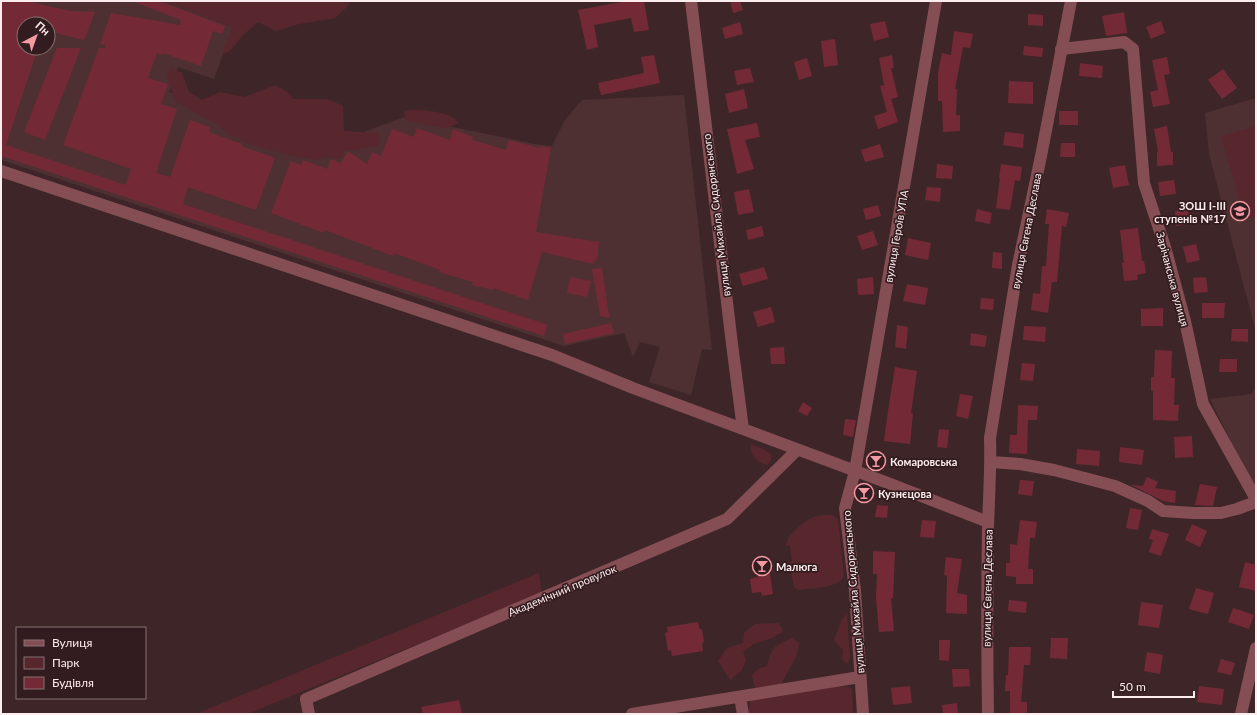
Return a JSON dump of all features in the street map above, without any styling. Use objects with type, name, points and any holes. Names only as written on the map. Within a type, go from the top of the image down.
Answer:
[{"type":"street","name":"вулиця Михайла Сидорянського","points":[[691,1],[743,429]]},
{"type":"street","name":"вулиця Героїв УПА","points":[[855,471],[936,1]]},
{"type":"street","name":"вулиця Євгена Деслава","points":[[988,714],[986,637],[988,522],[991,462],[990,438],[1018,265],[1071,1]]},
{"type":"street","name":"Зарічанська вулиця","points":[[1061,49],[1124,42],[1133,49],[1144,184],[1165,247],[1185,321],[1203,404],[1256,500]]},
{"type":"street","points":[[1,171],[552,355],[633,388],[988,522]]},
{"type":"street","name":"Академічний провулок","points":[[309,714],[306,698],[727,520],[797,450]]},
{"type":"street","points":[[991,462],[1020,464],[1054,470],[1115,486],[1148,501],[1163,510],[1193,514],[1221,513],[1237,509],[1256,500]]},
{"type":"street","name":"вулиця Михайла Сидорянського","points":[[855,471],[845,508],[855,591],[862,714]]},
{"type":"street","points":[[1241,714],[1256,648]]},
{"type":"street","points":[[632,714],[740,698],[860,677]]},
{"type":"street","points":[[740,698],[743,714]]},
{"type":"shaded area","points":[[1,1],[163,1],[233,27],[214,79],[178,67],[169,92],[314,151],[404,117],[535,144],[552,146],[565,120],[582,100],[684,95],[712,350],[702,349],[691,395],[649,382],[660,347],[640,342],[633,357],[624,333],[564,346],[1,160]]},
{"type":"shaded area","name":"ЗОШ І-ІІІ ступенів №17","points":[[1256,98],[1256,332],[1209,154],[1205,113]]},
{"type":"shaded area","points":[[1256,387],[1256,492],[1210,399],[1251,394]]},
{"type":"green space","points":[[163,1],[346,1],[350,4],[335,18],[299,24],[276,31],[258,22],[242,36],[231,50],[222,55],[232,27]]},
{"type":"green space","points":[[170,67],[182,73],[189,92],[202,100],[220,92],[245,97],[275,85],[289,93],[293,99],[328,99],[343,106],[344,131],[377,133],[380,139],[379,146],[344,150],[339,159],[327,157],[314,160],[255,146],[229,134],[211,121],[176,102],[166,75]]},
{"type":"green space","points":[[410,110],[429,111],[443,114],[455,119],[459,123],[446,128],[407,121],[404,112]]},
{"type":"green space","points":[[1256,126],[1256,217],[1245,220],[1221,136]]},
{"type":"green space","points":[[751,444],[771,454],[772,460],[767,465],[754,458]]},
{"type":"green space","points":[[833,515],[838,519],[844,577],[835,584],[829,586],[798,590],[794,587],[789,562],[792,561],[790,545],[786,546],[789,537],[796,529],[814,517]]},
{"type":"green space","points":[[539,573],[542,594],[247,714],[196,714]]},
{"type":"green space","points":[[847,614],[850,659],[847,664],[842,659],[843,650],[834,640],[842,619]]},
{"type":"green space","points":[[778,623],[783,629],[782,632],[772,638],[754,644],[743,652],[746,660],[742,670],[730,680],[718,661],[727,648],[743,643],[744,633],[755,624]]},
{"type":"green space","points":[[792,638],[799,643],[797,655],[781,684],[755,688],[752,675],[758,669],[767,666],[771,654],[777,645]]},
{"type":"green space","points":[[841,686],[849,687],[852,691],[853,714],[748,714],[750,702],[755,699]]},
{"type":"building","points":[[1,1],[25,1],[71,11],[95,12],[84,40],[56,33],[56,16],[16,16],[16,56],[35,56],[6,145],[126,185],[131,169],[63,145],[99,48],[105,48],[105,45],[100,44],[111,13],[180,25],[181,20],[134,2],[159,1],[225,26],[222,34],[213,31],[201,66],[163,53],[163,55],[157,53],[148,78],[168,84],[161,104],[177,109],[156,173],[170,177],[190,120],[210,127],[209,132],[242,144],[241,146],[275,158],[256,210],[188,187],[183,204],[548,325],[544,336],[1,156]]},
{"type":"building","points":[[627,1],[644,1],[649,30],[634,32],[631,18],[594,25],[598,47],[587,50],[578,10]]},
{"type":"building","points":[[730,1],[740,1],[743,10],[733,13]]},
{"type":"building","points":[[1124,12],[1127,33],[1106,36],[1102,16]]},
{"type":"building","points":[[1028,14],[1043,15],[1043,26],[1028,25]]},
{"type":"building","points":[[885,21],[889,37],[874,41],[870,24]]},
{"type":"building","points":[[1161,21],[1165,33],[1151,39],[1146,27]]},
{"type":"building","points":[[740,22],[743,34],[725,39],[722,28]]},
{"type":"building","points":[[954,31],[973,34],[970,48],[963,47],[955,89],[957,89],[956,115],[960,115],[960,131],[943,132],[942,101],[938,101],[938,73],[942,53],[951,55]]},
{"type":"building","points":[[835,39],[838,65],[824,67],[821,41]]},
{"type":"building","points":[[1024,46],[1043,48],[1042,57],[1023,55]]},
{"type":"building","points":[[57,48],[81,48],[45,140],[24,132],[54,56],[56,56]]},
{"type":"building","points":[[654,55],[660,83],[601,95],[598,83],[644,73],[641,57]]},
{"type":"building","points":[[892,55],[894,68],[891,68],[898,97],[891,99],[898,122],[878,129],[874,116],[887,112],[880,86],[884,85],[879,58]]},
{"type":"building","points":[[1167,57],[1170,74],[1164,75],[1170,104],[1153,107],[1150,92],[1158,90],[1152,60]]},
{"type":"building","points":[[807,58],[812,76],[799,80],[794,62]]},
{"type":"building","points":[[1080,63],[1103,66],[1102,78],[1079,76]]},
{"type":"building","points":[[750,68],[754,82],[737,85],[734,71]]},
{"type":"building","points":[[1223,69],[1237,88],[1222,99],[1208,80]]},
{"type":"building","points":[[1009,81],[1033,82],[1033,104],[1008,103]]},
{"type":"building","points":[[744,89],[748,108],[729,113],[725,94]]},
{"type":"building","points":[[1059,111],[1078,111],[1078,125],[1059,125]]},
{"type":"building","points":[[757,123],[760,137],[745,140],[754,169],[737,174],[727,129]]},
{"type":"building","points":[[1167,126],[1171,152],[1173,152],[1173,165],[1157,166],[1158,152],[1154,129]]},
{"type":"building","points":[[417,128],[450,140],[453,129],[473,137],[472,140],[506,150],[509,140],[540,148],[541,146],[551,148],[536,232],[599,242],[597,260],[595,260],[594,264],[542,252],[528,300],[493,288],[493,290],[472,285],[473,282],[439,272],[440,270],[394,253],[393,256],[325,230],[324,233],[271,213],[291,161],[301,165],[303,160],[327,169],[331,159],[341,163],[348,151],[367,164],[372,152],[381,156],[392,129],[414,137]]},
{"type":"building","points":[[1005,132],[1024,134],[1023,148],[1003,145]]},
{"type":"building","points":[[1061,143],[1075,143],[1075,157],[1060,157]]},
{"type":"building","points":[[880,144],[884,157],[865,162],[861,150]]},
{"type":"building","points":[[937,164],[953,166],[952,179],[936,178]]},
{"type":"building","points":[[1001,164],[1022,167],[1020,181],[1015,180],[1010,210],[996,208]]},
{"type":"building","points":[[1125,165],[1129,185],[1113,188],[1109,168]]},
{"type":"building","points":[[1174,180],[1176,194],[1160,196],[1158,182]]},
{"type":"building","points":[[927,187],[941,188],[940,202],[925,200]]},
{"type":"building","points":[[749,189],[754,212],[738,215],[734,192]]},
{"type":"building","points":[[878,205],[881,216],[866,220],[863,209]]},
{"type":"building","points":[[977,209],[992,213],[990,224],[975,221]]},
{"type":"building","points":[[1047,209],[1069,213],[1066,227],[1062,226],[1057,282],[1052,282],[1048,313],[1031,310],[1033,293],[1040,294],[1042,266],[1046,266],[1049,224],[1045,224]]},
{"type":"building","points":[[1188,209],[1190,224],[1176,226],[1175,211]]},
{"type":"building","points":[[762,226],[764,236],[748,240],[746,230]]},
{"type":"building","points":[[1138,228],[1142,261],[1144,261],[1146,273],[1137,275],[1138,280],[1124,281],[1122,263],[1124,263],[1120,230]]},
{"type":"building","points":[[873,231],[878,245],[862,250],[857,236]]},
{"type":"building","points":[[908,238],[931,243],[928,260],[905,255]]},
{"type":"building","points":[[1196,244],[1200,260],[1187,263],[1183,247]]},
{"type":"building","points":[[993,252],[1002,253],[1002,269],[992,268]]},
{"type":"building","points":[[764,267],[768,279],[743,286],[739,274]]},
{"type":"building","points":[[602,268],[610,318],[600,316],[592,269]]},
{"type":"building","points":[[570,277],[591,281],[587,297],[567,293]]},
{"type":"building","points":[[873,277],[874,294],[858,295],[857,279]]},
{"type":"building","points":[[1206,277],[1208,292],[1194,293],[1193,278]]},
{"type":"building","points":[[907,284],[928,288],[925,305],[903,301]]},
{"type":"building","points":[[981,298],[994,299],[993,310],[980,309]]},
{"type":"building","points":[[1202,303],[1225,303],[1224,318],[1202,318]]},
{"type":"building","points":[[771,307],[775,322],[758,327],[753,312]]},
{"type":"building","points":[[1163,308],[1163,326],[1141,326],[1141,309]]},
{"type":"building","points":[[611,323],[614,333],[565,344],[563,334]]},
{"type":"building","points":[[897,325],[908,327],[906,349],[895,347]]},
{"type":"building","points":[[1024,326],[1046,327],[1045,342],[1023,340]]},
{"type":"building","points":[[1232,329],[1248,329],[1248,342],[1231,341]]},
{"type":"building","points":[[971,333],[987,336],[985,347],[970,345]]},
{"type":"building","points":[[784,347],[785,364],[771,364],[770,348]]},
{"type":"building","points":[[1155,350],[1172,351],[1171,378],[1175,378],[1174,405],[1179,405],[1178,421],[1153,420],[1153,391],[1151,391],[1151,377],[1154,377]]},
{"type":"building","points":[[1220,359],[1237,359],[1237,372],[1219,372]]},
{"type":"building","points":[[1022,363],[1035,364],[1033,381],[1020,380]]},
{"type":"building","points":[[895,367],[917,371],[911,413],[913,413],[910,444],[884,441]]},
{"type":"building","points":[[960,394],[973,396],[968,419],[956,416]]},
{"type":"building","points":[[803,402],[812,408],[807,416],[798,411]]},
{"type":"building","points":[[1018,405],[1038,406],[1037,420],[1028,420],[1027,454],[1009,453],[1010,435],[1017,435]]},
{"type":"building","points":[[845,419],[856,420],[853,437],[843,435]]},
{"type":"building","points":[[939,429],[949,430],[947,448],[937,447]]},
{"type":"building","points":[[1192,436],[1193,457],[1175,458],[1174,437]]},
{"type":"building","points":[[1120,447],[1144,450],[1142,465],[1119,462]]},
{"type":"building","points":[[1077,449],[1100,451],[1099,466],[1076,464]]},
{"type":"building","points":[[1147,477],[1158,482],[1155,488],[1176,491],[1175,503],[1163,501],[1131,485],[1143,486]]},
{"type":"building","points":[[1020,480],[1034,481],[1032,496],[1018,494]]},
{"type":"building","points":[[1200,484],[1217,487],[1213,506],[1195,505]]},
{"type":"building","points":[[877,505],[888,506],[887,518],[875,517]]},
{"type":"building","points":[[1130,508],[1142,510],[1138,530],[1126,528]]},
{"type":"building","points":[[922,520],[936,521],[934,538],[920,537]]},
{"type":"building","points":[[1020,520],[1037,522],[1035,538],[1030,538],[1028,569],[1033,569],[1033,584],[1016,584],[1016,577],[1006,576],[1006,563],[1010,563],[1010,544],[1017,545]]},
{"type":"building","points":[[1192,524],[1207,531],[1200,547],[1185,540]]},
{"type":"building","points":[[1152,529],[1169,534],[1161,556],[1149,552],[1153,540],[1149,539]]},
{"type":"building","points":[[873,551],[895,552],[893,598],[891,598],[894,631],[879,632],[876,598],[877,574],[873,574]]},
{"type":"building","points":[[946,557],[962,559],[957,593],[967,595],[967,614],[946,613],[947,576],[944,575]]},
{"type":"building","points":[[1245,562],[1256,565],[1256,591],[1239,587]]},
{"type":"building","points":[[769,568],[773,594],[762,596],[761,592],[752,593],[750,579],[758,577],[758,570]]},
{"type":"building","points":[[1196,588],[1214,593],[1208,614],[1189,609]]},
{"type":"building","points":[[1009,600],[1027,602],[1026,613],[1008,611]]},
{"type":"building","points":[[1141,602],[1163,605],[1159,628],[1138,625]]},
{"type":"building","points":[[1233,608],[1254,615],[1249,629],[1228,622]]},
{"type":"building","points":[[698,622],[699,628],[702,630],[704,641],[702,644],[703,651],[672,656],[671,650],[668,651],[665,633],[668,632],[667,627]]},
{"type":"building","points":[[1051,638],[1068,638],[1067,659],[1050,658]]},
{"type":"building","points":[[939,640],[950,640],[949,661],[939,660]]},
{"type":"building","points":[[1009,647],[1031,647],[1030,665],[1024,665],[1021,702],[1027,702],[1027,714],[1010,714],[1010,691],[1005,691],[1006,675],[1008,675]]},
{"type":"building","points":[[1147,652],[1163,655],[1160,674],[1144,671]]},
{"type":"building","points":[[1221,659],[1235,663],[1231,675],[1217,672]]},
{"type":"building","points":[[952,669],[969,669],[970,686],[953,687]]},
{"type":"building","points":[[910,686],[912,703],[893,705],[891,688]]},
{"type":"building","points":[[1199,686],[1224,689],[1222,705],[1197,702]]},
{"type":"building","points":[[459,700],[462,714],[423,714],[421,707]]},
{"type":"building","points":[[957,703],[958,714],[943,714],[942,705]]},
{"type":"place","name":"ЗОШ І-ІІІ ступенів №17","points":[[1240,211]]},
{"type":"place","name":"Комаровська","points":[[876,461]]},
{"type":"place","name":"Кузнєцова","points":[[864,493]]},
{"type":"place","name":"Малюга","points":[[762,566]]}]
